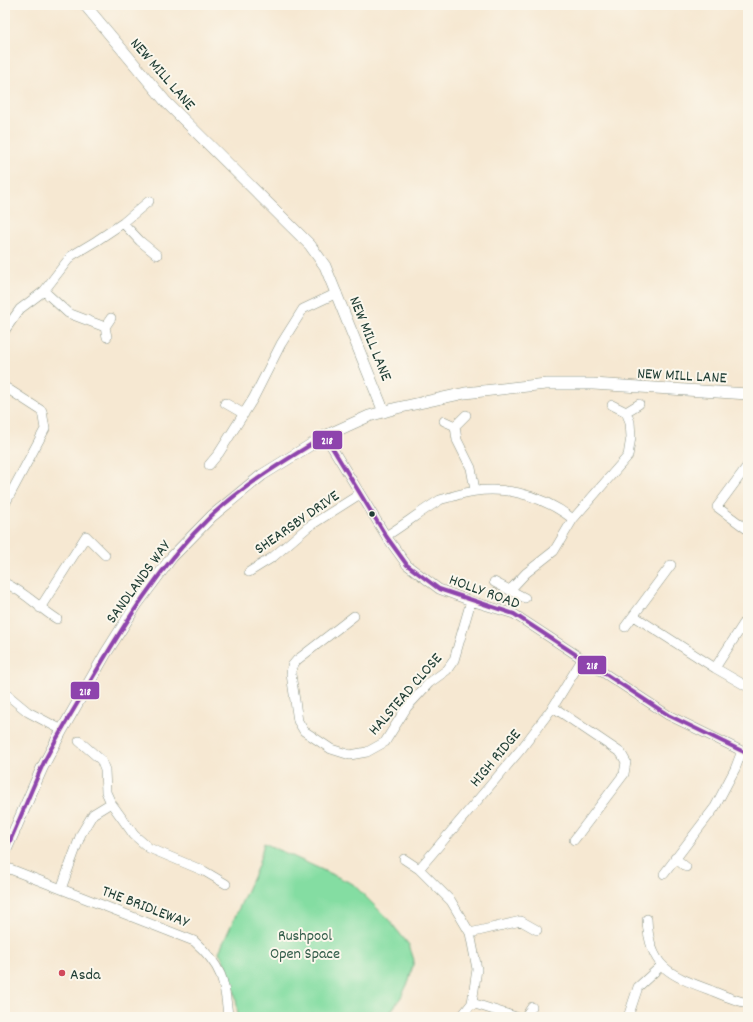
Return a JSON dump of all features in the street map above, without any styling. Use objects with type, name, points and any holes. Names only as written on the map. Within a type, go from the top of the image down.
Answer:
[{"type":"street","name":"NEW MILL LANE","points":[[85,5],[166,102],[310,245],[325,266],[384,412],[465,393],[546,384],[593,384],[748,394]]},
{"type":"street","points":[[5,330],[20,309],[44,291],[71,256],[123,223],[149,201]]},
{"type":"street","points":[[123,223],[140,241],[157,255]]},
{"type":"street","points":[[44,291],[68,313],[105,327]]},
{"type":"street","points":[[209,465],[220,453],[244,414],[303,309],[337,294]]},
{"type":"street","points":[[107,337],[105,327],[111,318]]},
{"type":"street","points":[[5,388],[42,410],[45,428],[5,504]]},
{"type":"street","points":[[225,403],[244,414]]},
{"type":"street","points":[[626,412],[639,404]]},
{"type":"street","points":[[511,590],[526,573],[554,551],[573,519],[628,456],[631,437],[630,422],[626,412],[612,405]]},
{"type":"street","name":"SANDLANDS WAY","points":[[5,852],[42,768],[62,730],[133,610],[172,557],[212,516],[262,475],[325,436],[369,416],[384,412]]},
{"type":"street","points":[[455,426],[466,415]]},
{"type":"street","points":[[444,421],[455,426]]},
{"type":"street","points":[[455,426],[457,440],[471,468],[475,490]]},
{"type":"street","name":"HOLLY ROAD","points":[[325,436],[386,536],[407,565],[439,589],[471,601],[514,614],[668,715],[745,753]]},
{"type":"street","points":[[748,465],[717,507],[748,530]]},
{"type":"street","points":[[386,536],[441,500],[475,490],[507,491],[536,497],[560,509],[573,519]]},
{"type":"street","name":"SHEARSBY DRIVE","points":[[249,572],[273,557],[308,527],[360,494]]},
{"type":"street","points":[[40,608],[86,536],[105,555]]},
{"type":"street","points":[[625,627],[671,565]]},
{"type":"street","points":[[494,582],[525,598]]},
{"type":"street","points":[[5,583],[19,590],[40,608],[57,619]]},
{"type":"street","name":"HALSTEAD CLOSE","points":[[354,616],[296,660],[292,666],[291,674],[298,721],[304,731],[331,749],[350,754],[367,752],[385,742],[407,707],[430,683],[447,670],[454,660],[471,601]]},
{"type":"street","points":[[634,616],[715,668],[748,687]]},
{"type":"street","points":[[715,668],[748,617]]},
{"type":"street","name":"HIGH RIDGE","points":[[419,869],[522,748],[553,707],[583,658]]},
{"type":"street","points":[[5,693],[28,712],[62,730]]},
{"type":"street","points":[[553,707],[621,753],[626,762],[624,774],[574,840]]},
{"type":"street","points":[[79,741],[101,760],[106,770],[106,792],[111,802],[134,835],[149,848],[204,871],[226,884]]},
{"type":"street","points":[[664,874],[715,807],[745,753]]},
{"type":"street","points":[[61,889],[81,834],[93,814],[111,802]]},
{"type":"street","points":[[675,858],[686,867]]},
{"type":"street","points":[[404,859],[419,869],[452,901],[470,933],[477,969],[472,1003],[461,1017]]},
{"type":"street","name":"THE BRIDLEWAY","points":[[5,867],[194,941],[211,956],[222,977],[228,1017]]},
{"type":"street","points":[[646,919],[647,934],[651,951],[661,966],[681,980],[748,1003]]},
{"type":"street","points":[[470,933],[521,921],[537,930]]},
{"type":"street","points":[[628,1017],[638,987],[661,966]]},
{"type":"street","points":[[472,1003],[516,1017]]},
{"type":"street","points":[[525,1017],[532,1007]]},
{"type":"green space","name":"Rushpool Open Space","points":[[264,843],[353,884],[388,919],[409,945],[414,960],[409,981],[401,997],[387,1017],[238,1017],[232,983],[219,952],[258,866]]},
{"type":"transit line","name":"218","points":[[5,852],[40,771],[55,741],[114,641],[143,597],[175,555],[224,504],[266,473],[325,436],[386,536],[407,565],[439,589],[514,614],[668,715],[748,754]]},
{"type":"place","name":"Asda","points":[[62,973]]}]
